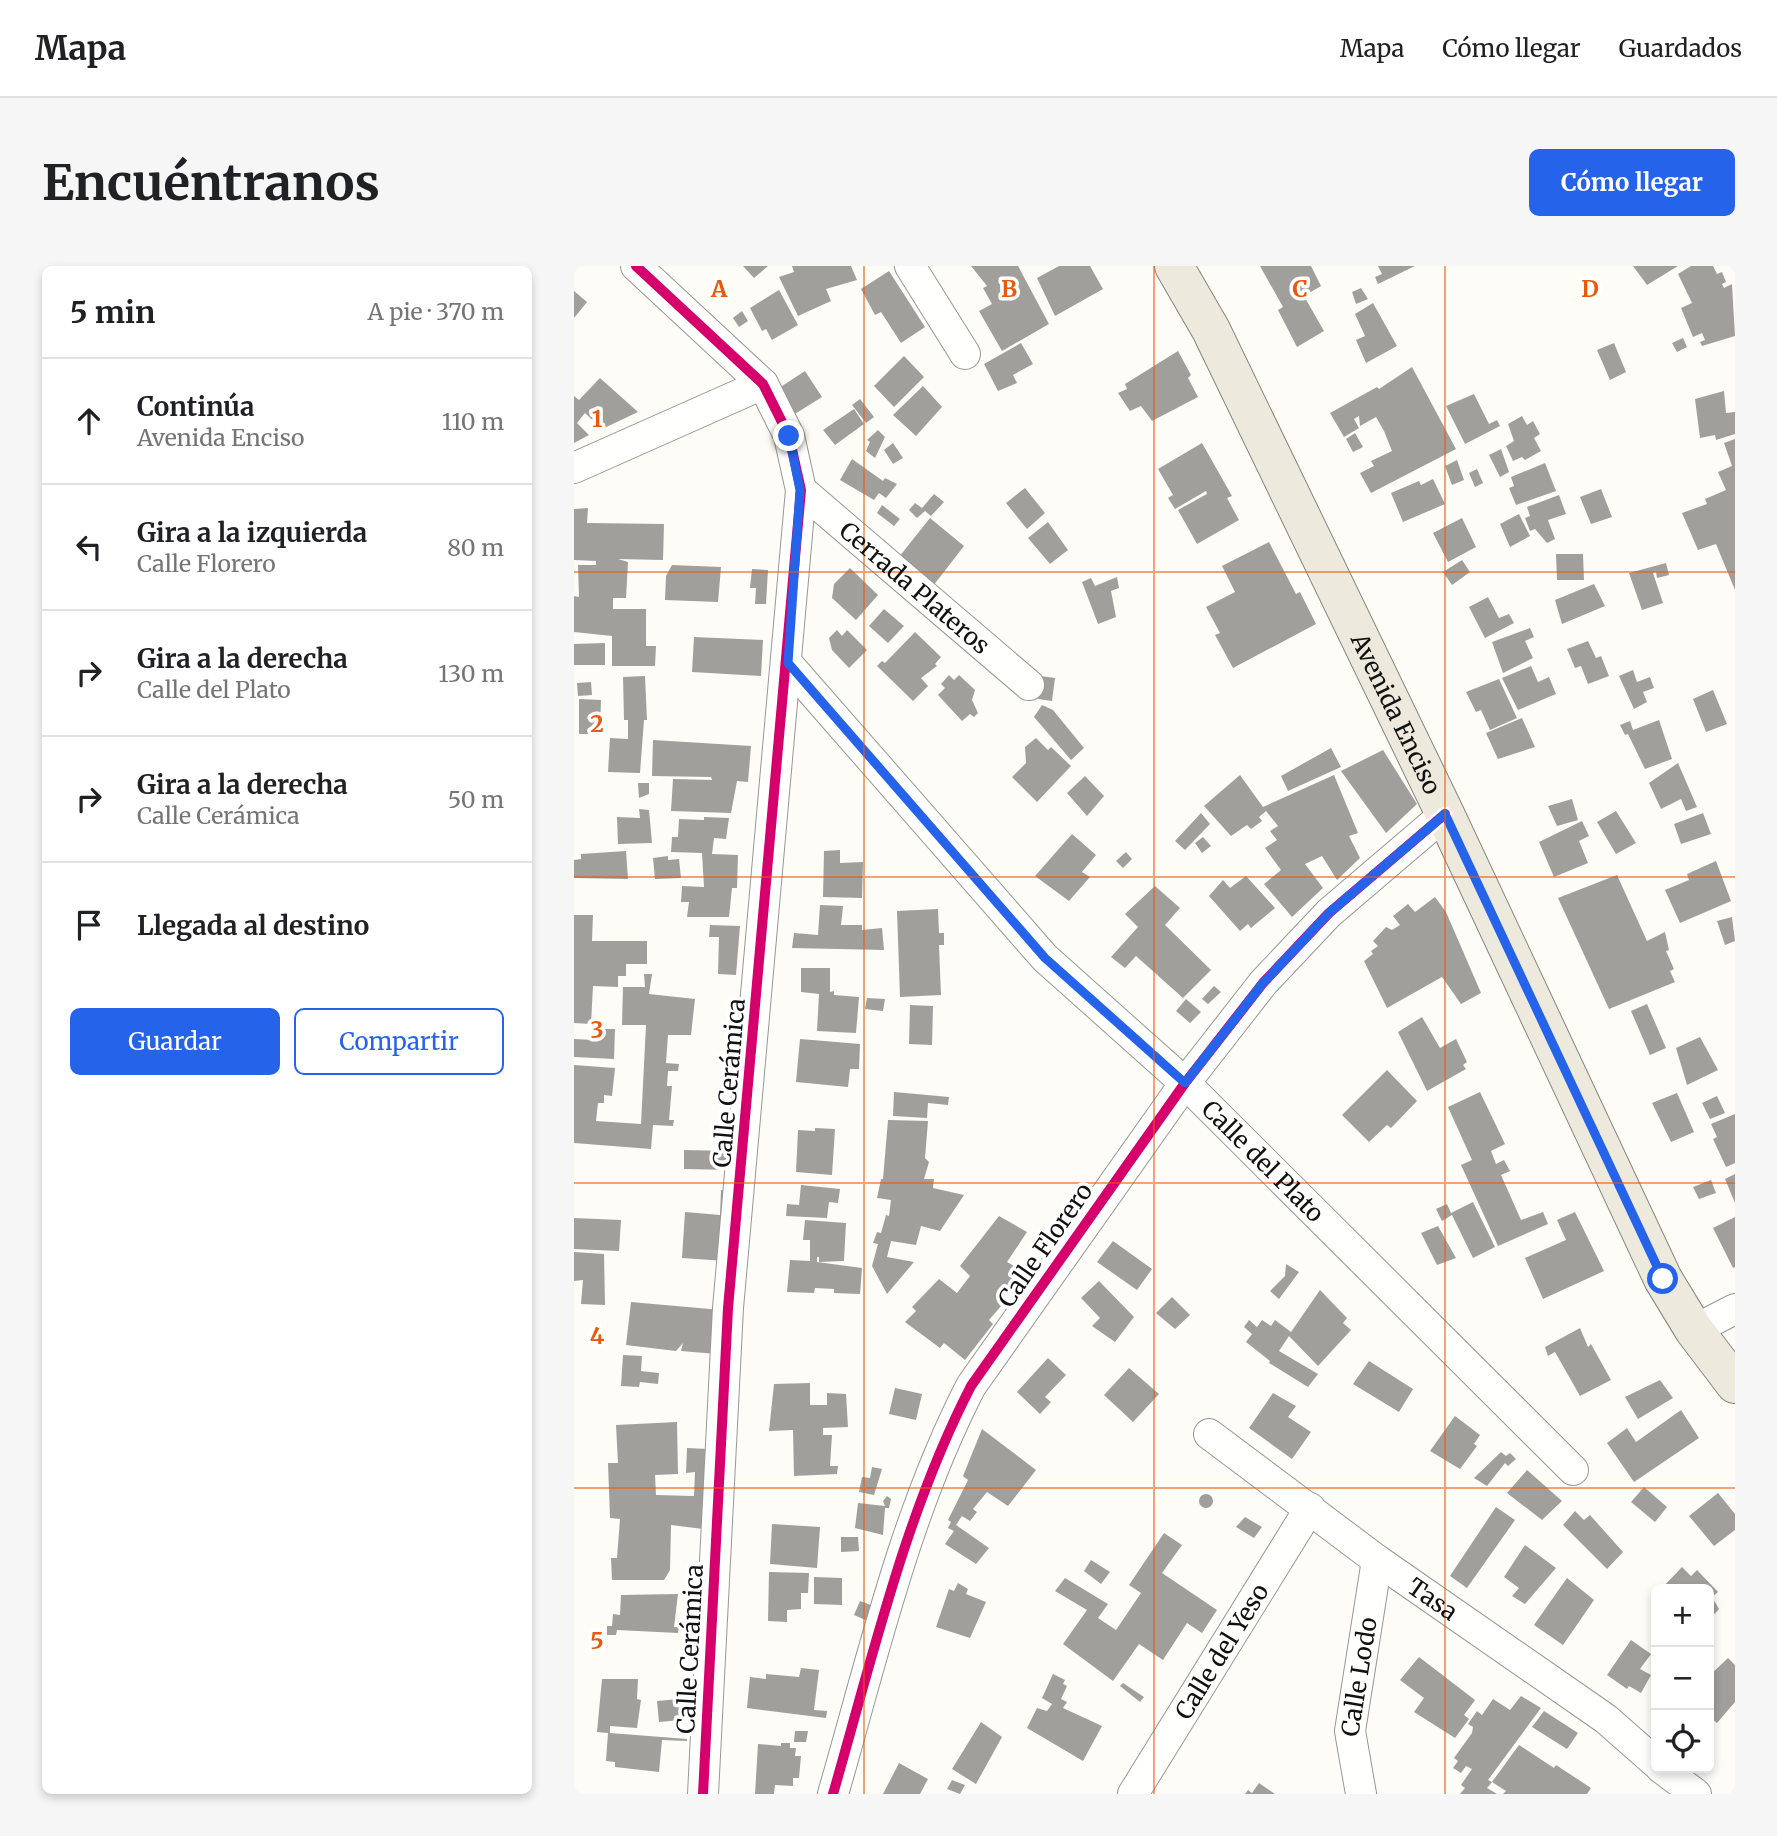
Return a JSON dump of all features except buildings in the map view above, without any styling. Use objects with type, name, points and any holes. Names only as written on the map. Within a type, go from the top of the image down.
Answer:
[{"type":"main road","name":"Avenida Enciso","points":[[1174,266],[1211,330],[1445,814],[1657,1267],[1694,1330],[1735,1384]]},
{"type":"street","points":[[574,468],[763,384],[636,266]]},
{"type":"street","points":[[910,266],[965,354]]},
{"type":"street","name":"Calle Cerámica","points":[[703,1794],[728,1308],[788,663],[800,490],[789,436],[763,384]]},
{"type":"street","name":"Cerrada Plateros","points":[[800,490],[1029,685]]},
{"type":"street","name":"Calle del Plato","points":[[788,663],[1045,958],[1185,1083],[1573,1470]]},
{"type":"street","name":"Calle Florero","points":[[833,1794],[892,1587],[944,1440],[971,1386],[1185,1083],[1263,983],[1329,913],[1445,814]]},
{"type":"street","points":[[1694,1330],[1735,1309]]},
{"type":"street","name":"Tasa","points":[[1209,1434],[1377,1560],[1606,1719],[1651,1759]]},
{"type":"street","name":"Calle del Yeso","points":[[1133,1794],[1310,1508]]},
{"type":"street","name":"Calle Lodo","points":[[1361,1794],[1350,1721],[1377,1560]]},
{"type":"street","points":[[1668,1773],[1696,1794]]},
{"type":"cycle path","points":[[636,266],[763,384],[789,436],[801,490],[728,1308],[703,1794]]},
{"type":"cycle path","points":[[833,1794],[909,1535],[927,1484],[971,1386],[1185,1083],[1263,983],[1329,913],[1445,814]]},
{"type":"route","points":[[789,436],[800,490],[788,663],[1045,958],[1185,1083],[1263,983],[1329,913],[1445,814],[1663,1279]]}]
